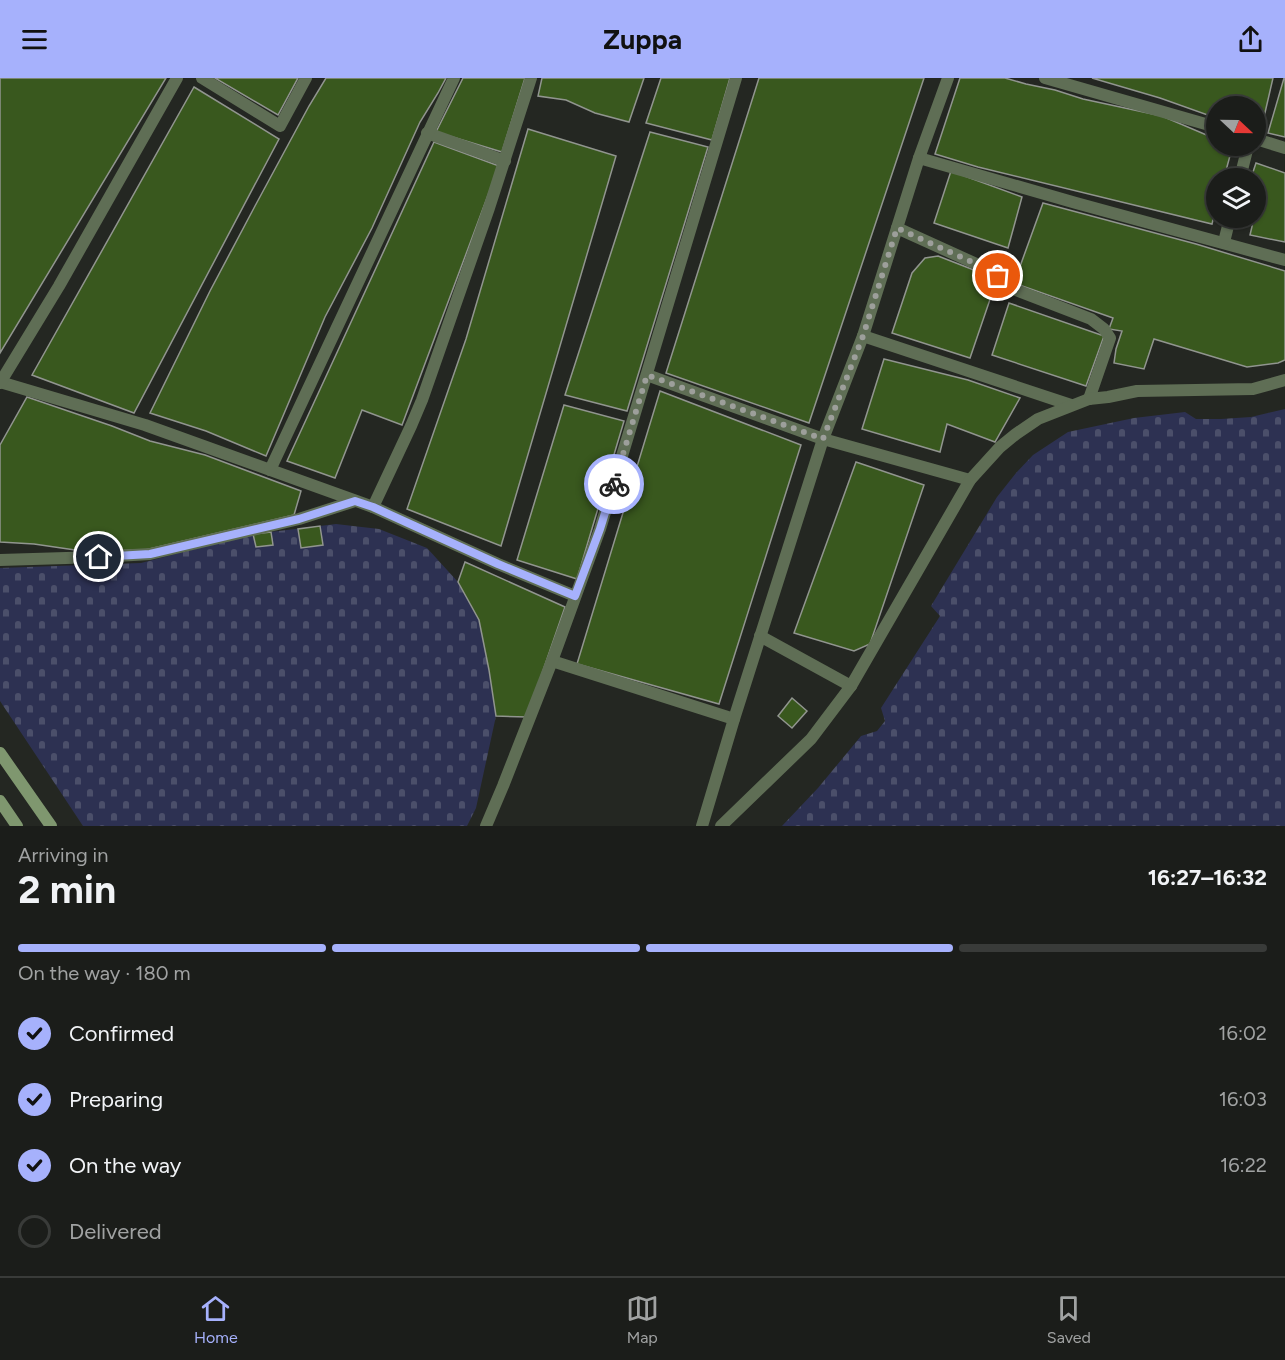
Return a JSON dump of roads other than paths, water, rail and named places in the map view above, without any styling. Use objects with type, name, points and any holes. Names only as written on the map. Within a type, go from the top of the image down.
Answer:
[{"type":"main road","points":[[0,753],[51,826]]},
{"type":"main road","points":[[0,801],[17,826]]},
{"type":"street","points":[[177,78],[59,286],[0,382],[145,425],[373,507],[575,596]]},
{"type":"street","points":[[202,78],[280,126],[306,78]]},
{"type":"street","points":[[270,470],[454,78]]},
{"type":"street","points":[[373,507],[422,400],[505,161],[531,78]]},
{"type":"street","points":[[486,826],[504,786],[552,661],[600,529],[736,78]]},
{"type":"street","points":[[702,826],[823,439],[863,336],[919,158],[948,78]]},
{"type":"street","points":[[1045,78],[1206,124]]},
{"type":"street","points":[[427,133],[505,161]]},
{"type":"street","points":[[1266,142],[1285,148]]},
{"type":"street","points":[[919,158],[1285,260]]},
{"type":"street","points":[[897,228],[994,272],[1003,285],[1091,319],[1099,325],[1110,338],[1089,399]]},
{"type":"street","points":[[1224,242],[1228,228]]},
{"type":"street","points":[[863,336],[1071,405]]},
{"type":"street","points":[[647,375],[823,439],[970,480]]},
{"type":"street","points":[[721,826],[811,739],[851,686],[970,480],[1000,447],[1016,434],[1038,419],[1089,399],[1137,391],[1253,389],[1285,380]]},
{"type":"street","points":[[0,560],[150,554],[299,519],[355,501]]},
{"type":"street","points":[[760,636],[851,686]]},
{"type":"street","points":[[552,661],[734,718]]}]
